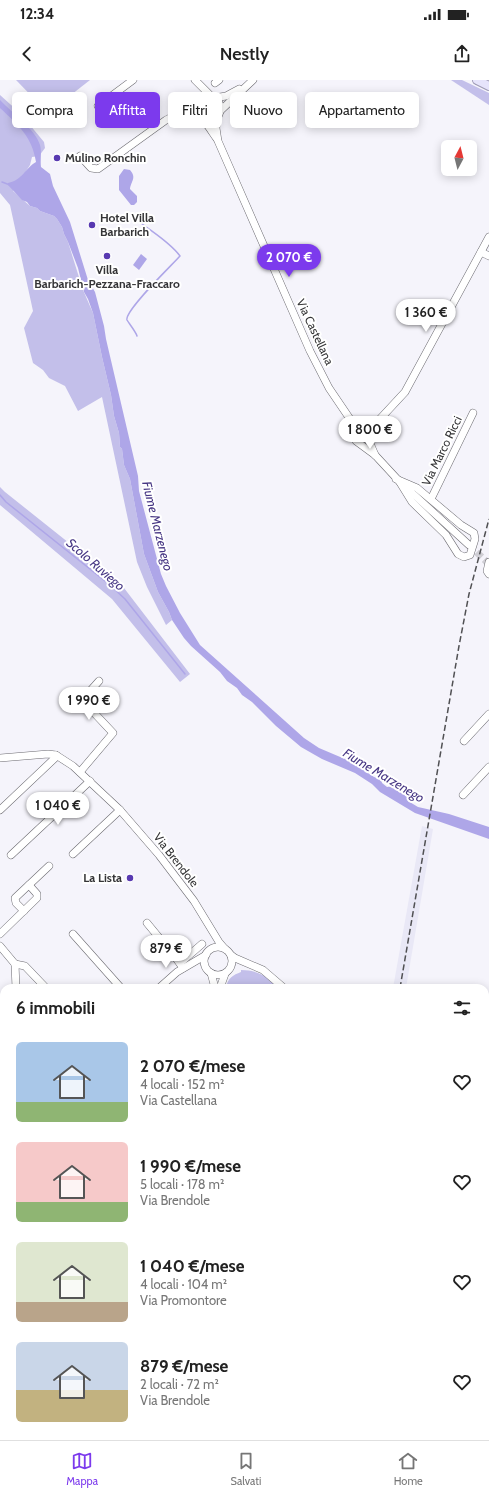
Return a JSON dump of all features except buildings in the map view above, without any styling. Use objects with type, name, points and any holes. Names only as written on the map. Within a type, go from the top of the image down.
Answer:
[{"type":"main road","points":[[477,80],[489,86]]},
{"type":"street","points":[[117,92],[133,80]]},
{"type":"street","points":[[195,80],[208,92]]},
{"type":"street","points":[[195,80],[198,92]]},
{"type":"street","points":[[222,95],[229,94],[250,82]]},
{"type":"street","points":[[222,111],[250,82]]},
{"type":"street","points":[[80,156],[91,168],[98,169],[168,119]]},
{"type":"street","name":"Via Castellana","points":[[208,128],[218,141],[305,340],[329,388],[350,419],[365,434],[375,455]]},
{"type":"street","name":"Via Castellana","points":[[216,128],[218,141]]},
{"type":"street","points":[[365,434],[357,433],[357,440],[364,442],[365,434],[405,392],[489,237]]},
{"type":"street","points":[[481,252],[489,256]]},
{"type":"street","name":"Via Marco Ricci","points":[[431,499],[473,413]]},
{"type":"street","name":"Via Castellana","points":[[350,419],[357,440],[375,455],[398,480],[469,545]]},
{"type":"street","name":"Via Castellana","points":[[398,480],[410,484],[431,499],[461,525],[474,533],[475,539],[471,554],[469,556],[464,557],[458,554],[446,535],[412,502],[398,480]]},
{"type":"street","points":[[489,562],[487,569],[489,574]]},
{"type":"street","points":[[80,772],[113,733],[82,700],[99,681]]},
{"type":"street","points":[[464,741],[489,714]]},
{"type":"street","points":[[0,758],[42,754],[56,755],[55,758],[0,810]]},
{"type":"street","name":"Via Brendole","points":[[56,755],[80,772],[120,810],[164,861],[194,901],[218,942],[225,949]]},
{"type":"street","points":[[463,795],[489,767]]},
{"type":"street","points":[[11,855],[90,781]]},
{"type":"street","points":[[73,854],[120,810]]},
{"type":"street","points":[[24,911],[16,903],[15,899],[49,866]]},
{"type":"street","points":[[0,934],[38,897],[29,885]]},
{"type":"street","points":[[147,923],[183,966]]},
{"type":"street","name":"Via Brendole","points":[[208,953],[212,942],[210,926]]},
{"type":"street","points":[[73,934],[117,984]]},
{"type":"street","points":[[163,984],[183,966],[202,944]]},
{"type":"street","points":[[0,946],[15,964],[16,984]]},
{"type":"street","points":[[183,966],[217,947],[225,949],[231,955],[263,970],[279,984]]},
{"type":"street","points":[[208,953],[205,964],[214,984]]},
{"type":"street","points":[[222,984],[232,965],[231,955]]},
{"type":"street","points":[[15,964],[26,966],[42,984]]},
{"type":"street","points":[[183,966],[197,966],[216,975],[248,964]]},
{"type":"shaded area","points":[[16,80],[90,80],[75,92],[28,92]]},
{"type":"shaded area","points":[[451,80],[462,80],[489,93],[489,105]]},
{"type":"shaded area","points":[[0,95],[12,106],[12,128],[32,128],[44,142],[45,148],[39,156],[32,157],[30,165],[13,191],[30,206],[54,216],[62,227],[68,242],[83,290],[93,313],[111,395],[114,416],[119,433],[124,465],[130,479],[144,554],[158,592],[172,620],[166,625],[147,587],[137,562],[102,397],[78,411],[65,386],[49,378],[43,370],[33,363],[24,328],[33,311],[10,205],[0,193]]},
{"type":"shaded area","points":[[0,100],[12,112],[12,120],[0,108]]},
{"type":"shaded area","points":[[20,128],[29,128],[38,139],[41,148],[41,167],[50,174],[53,186],[70,222],[88,280],[95,292],[138,476],[139,491],[161,574],[180,613],[200,645],[304,738],[319,748],[352,762],[374,777],[381,779],[382,783],[387,787],[396,785],[403,786],[406,788],[408,801],[418,807],[449,814],[489,827],[489,839],[415,813],[380,792],[372,784],[355,773],[322,759],[301,747],[276,726],[252,702],[242,695],[237,688],[227,681],[220,672],[191,646],[172,620],[158,592],[144,554],[130,479],[124,465],[119,433],[114,416],[111,395],[93,313],[84,292],[78,268],[62,227],[57,219],[54,216],[30,206],[8,185],[8,183],[21,177],[29,167],[36,162],[28,138]]},
{"type":"shaded area","points":[[124,169],[130,170],[133,175],[130,189],[137,196],[137,202],[134,205],[131,205],[119,190],[119,176]]},
{"type":"shaded area","points":[[141,254],[147,259],[139,270],[133,265]]},
{"type":"shaded area","points":[[0,487],[124,588],[190,674],[180,682],[112,599],[0,505]]},
{"type":"shaded area","points":[[422,826],[433,829],[407,984],[394,984]]},
{"type":"shaded area","points":[[241,970],[253,971],[276,984],[227,984],[231,977],[241,972]]},
{"type":"waterway","points":[[2,182],[10,185]]},
{"type":"waterway","points":[[136,219],[165,241],[180,256],[140,298],[128,315],[127,320],[137,336]]},
{"type":"waterway","name":"Scolo Ruviego","points":[[0,495],[6,502],[110,585],[125,599],[185,674]]},
{"type":"tunnel","points":[[469,545],[489,564]]},
{"type":"railway","points":[[401,984],[459,646],[469,594],[489,519]]},
{"type":"place","name":"Mulino Ronchin","points":[[57,158]]},
{"type":"place","name":"Hotel Villa Barbarich","points":[[92,225]]},
{"type":"place","name":"Villa Barbarich-Pezzana-Fraccaro","points":[[107,256]]},
{"type":"place","name":"La Lista","points":[[130,878]]},
{"type":"water label","name":"Fiume Marzenego","points":[[158,526]]},
{"type":"water label","name":"Fiume Marzenego","points":[[384,775]]}]
